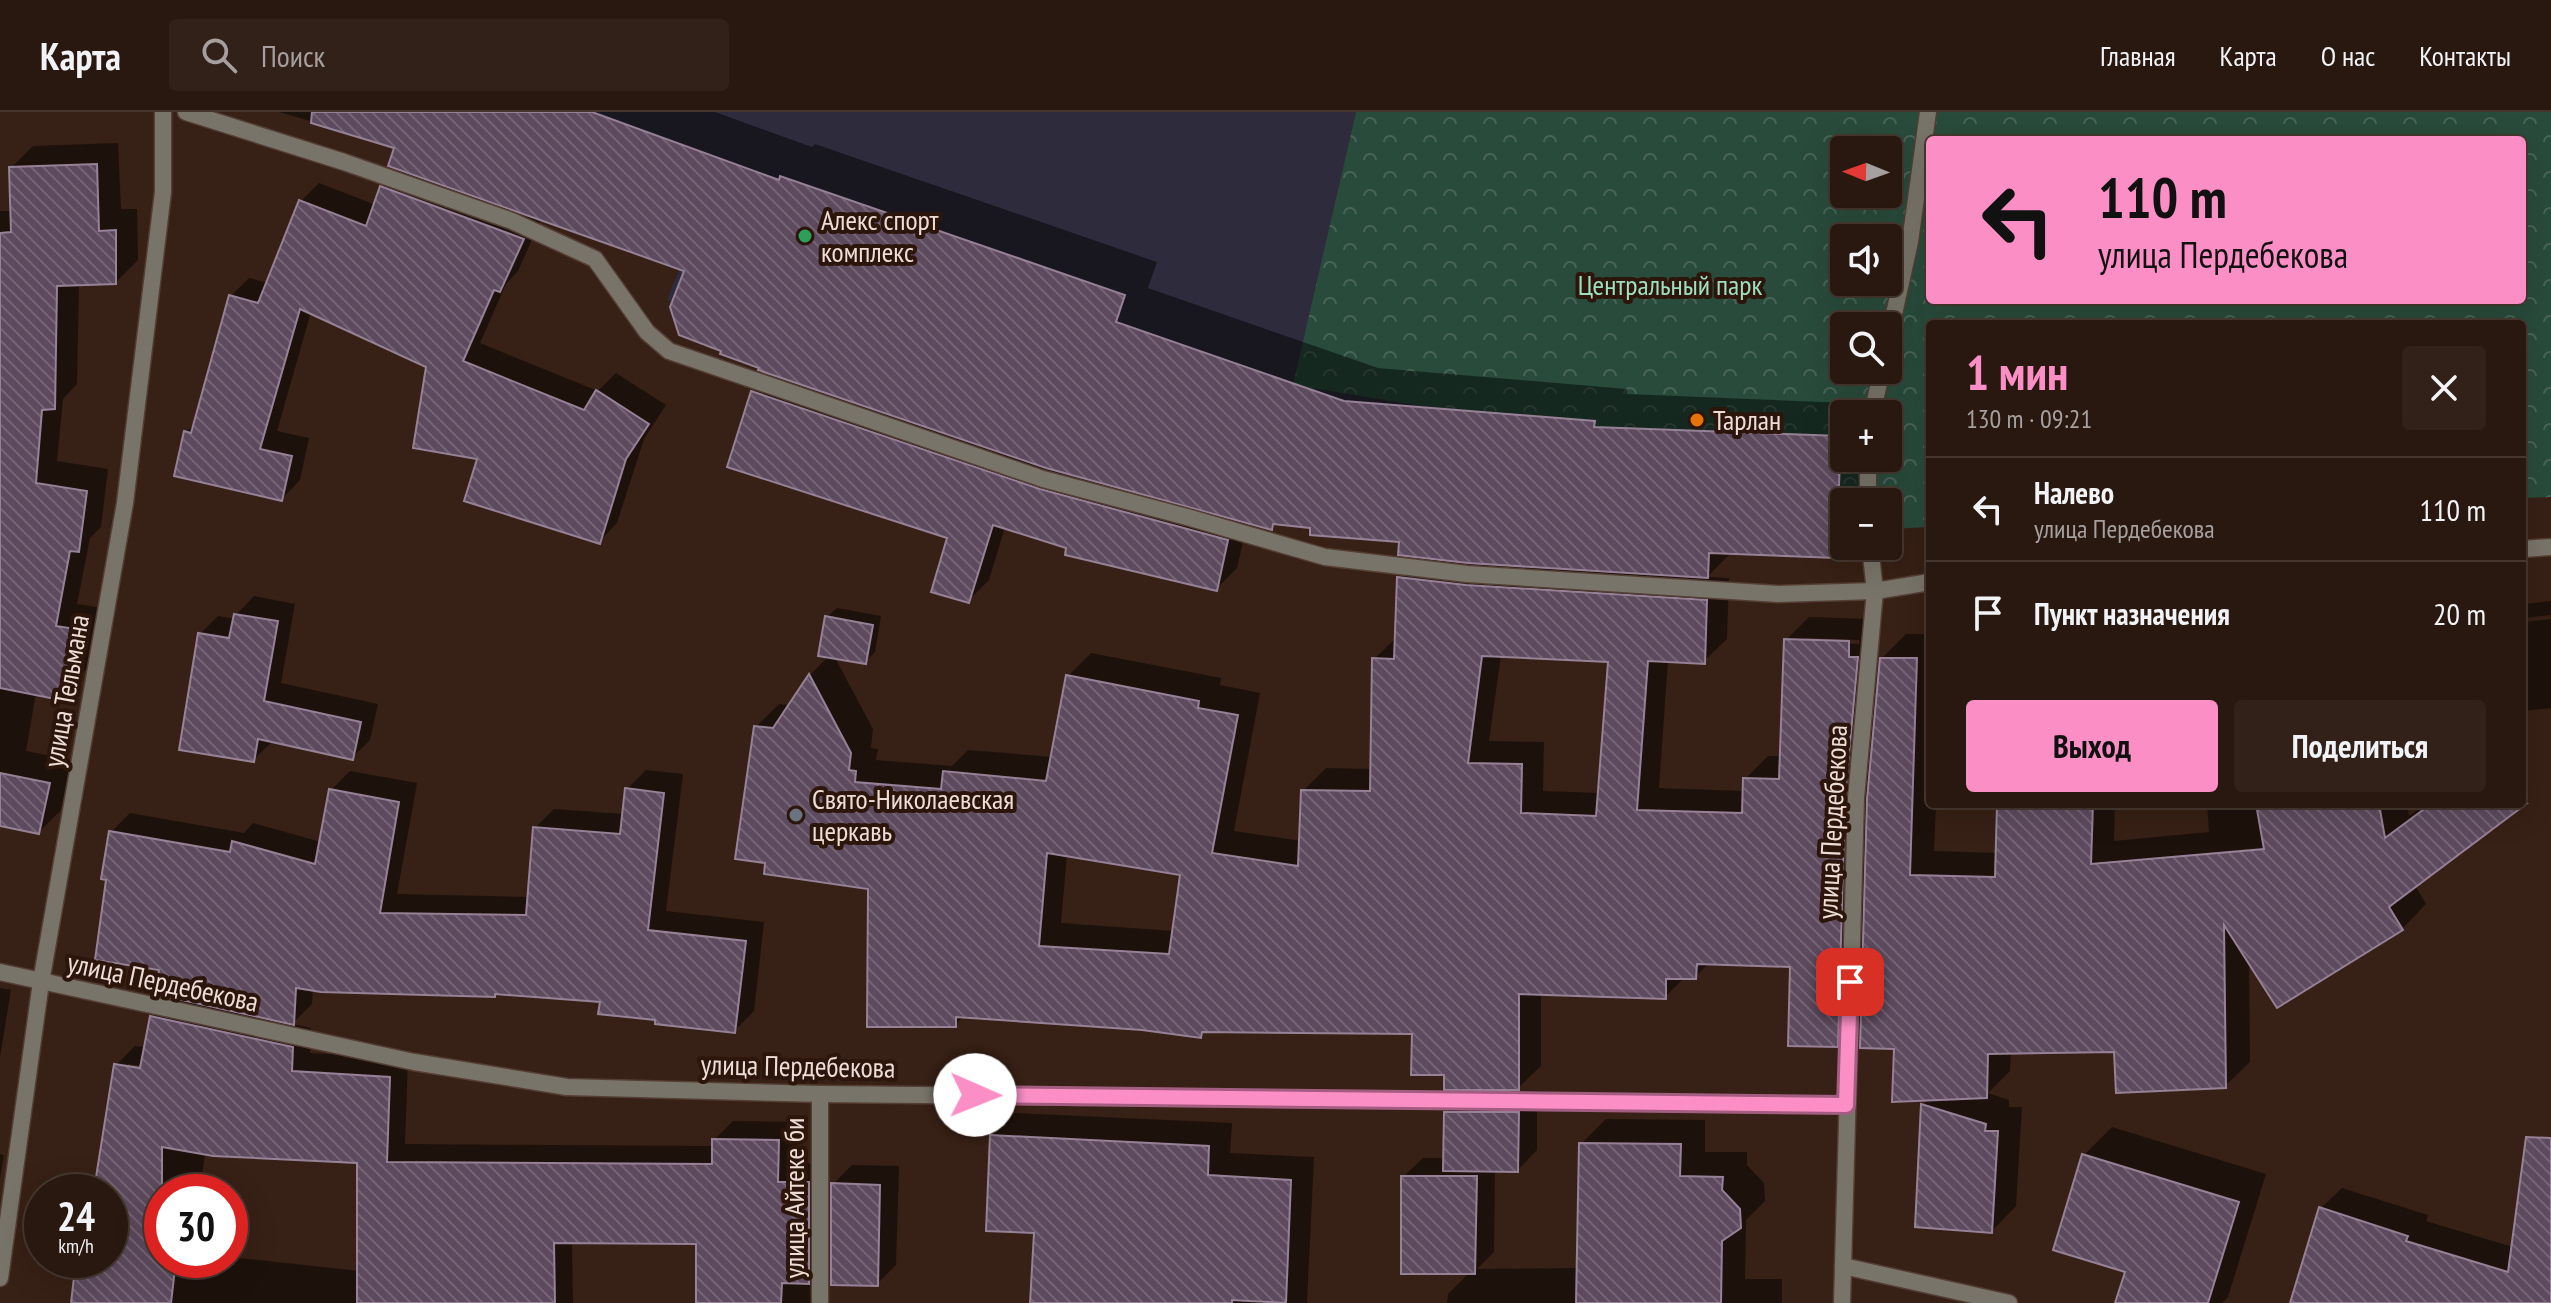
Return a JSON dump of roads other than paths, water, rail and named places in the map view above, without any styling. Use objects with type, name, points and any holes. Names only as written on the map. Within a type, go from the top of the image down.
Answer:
[{"type":"street","name":"улица Тельмана","points":[[0,1278],[41,982],[125,503],[163,192],[163,112]]},
{"type":"street","points":[[186,112],[344,162],[512,221],[595,259],[647,332],[669,351],[1043,479],[1325,557],[1467,574],[1778,594],[1875,591],[1926,583]]},
{"type":"street","points":[[1894,312],[1910,242],[1928,112]]},
{"type":"street","points":[[2526,549],[2551,547]]},
{"type":"street","name":"улица Пердебекова","points":[[1842,1303],[1856,798],[1875,591],[1872,560]]},
{"type":"street","name":"улица Пердебекова","points":[[0,972],[414,1062],[567,1087],[820,1094],[1846,1105]]},
{"type":"street","name":"улица Айтеке би","points":[[820,1094],[820,1303]]},
{"type":"street","points":[[1843,1266],[2009,1303]]},
{"type":"place","name":"Алекс спорт комплекс","points":[[805,236]]},
{"type":"place","name":"Тарлан","points":[[1697,420]]},
{"type":"place","name":"Свято-Николаевская церкавь","points":[[796,815]]},
{"type":"park label","name":"Центральный парк","points":[[1670,285]]}]
